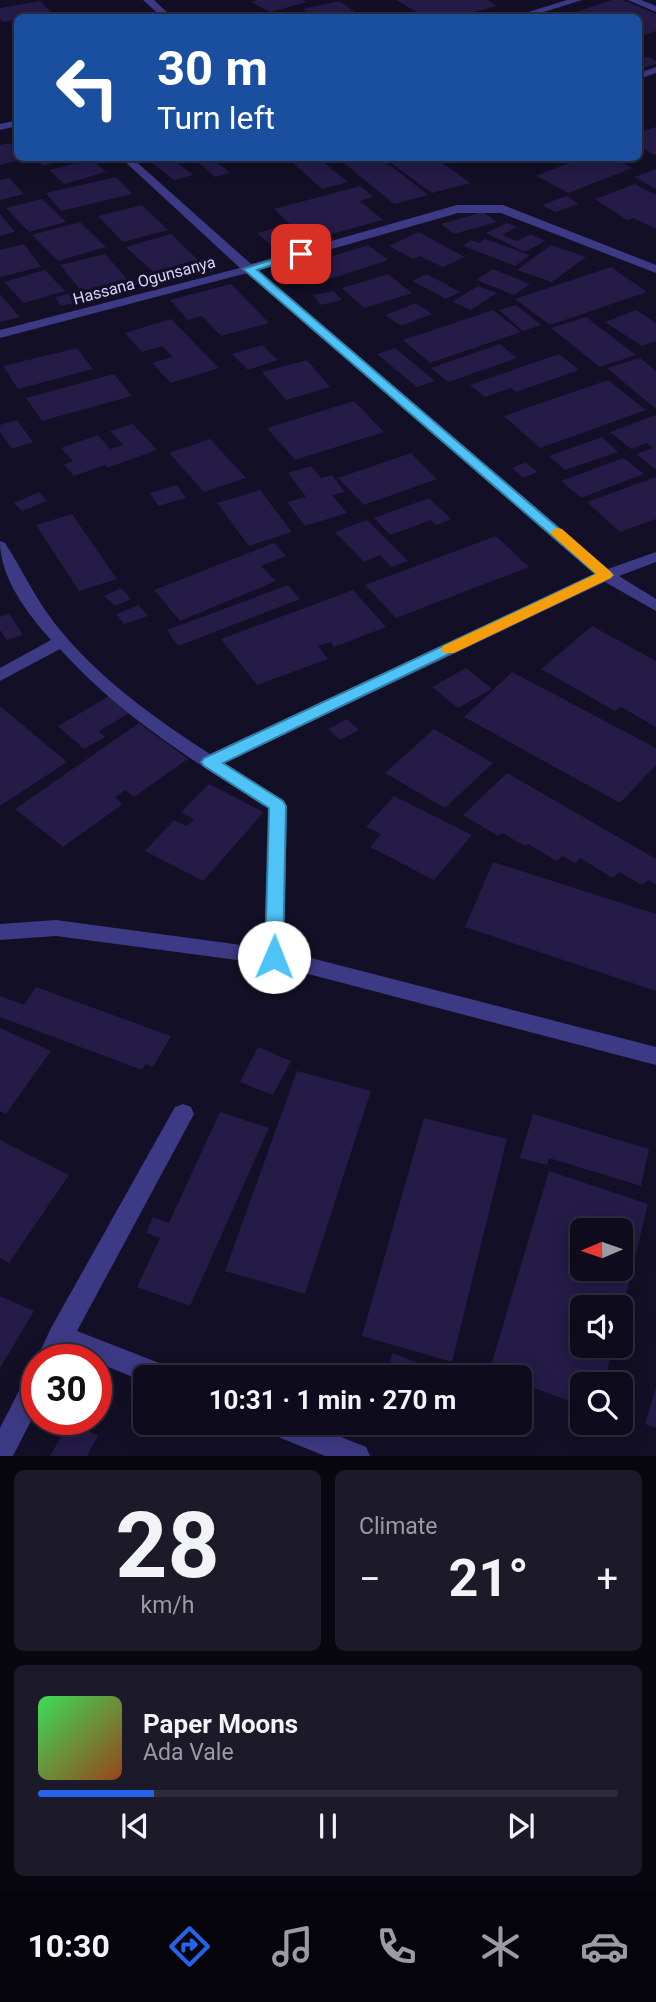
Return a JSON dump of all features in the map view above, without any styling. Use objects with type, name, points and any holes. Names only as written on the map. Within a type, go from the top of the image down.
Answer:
[{"type":"street","points":[[148,0],[164,14]]},
{"type":"street","points":[[527,14],[577,0]]},
{"type":"street","points":[[633,0],[656,9]]},
{"type":"street","points":[[129,161],[249,269],[606,575],[656,606]]},
{"type":"street","name":"Hassana Ogunsanya","points":[[0,334],[249,269],[457,209],[487,208],[523,216],[656,270]]},
{"type":"street","points":[[0,546],[12,577],[60,642],[136,710],[209,762],[278,806],[274,957]]},
{"type":"street","points":[[209,762],[606,575],[656,557]]},
{"type":"street","points":[[0,675],[60,642]]},
{"type":"street","points":[[0,932],[56,928],[274,957],[656,1056]]},
{"type":"street","points":[[56,1344],[183,1114]]},
{"type":"street","points":[[60,1336],[133,1365]]},
{"type":"street","points":[[0,1454],[21,1413]]},
{"type":"street","points":[[305,1435],[357,1456]]},
{"type":"building","points":[[396,0],[487,0],[497,6],[467,14],[420,14]]},
{"type":"building","points":[[612,0],[623,0],[656,14],[656,31],[642,36],[642,14],[576,12]]},
{"type":"building","points":[[40,1],[52,13],[14,14],[14,20],[3,22],[0,19],[0,8]]},
{"type":"building","points":[[339,1],[358,14],[310,14],[303,9]]},
{"type":"building","points":[[251,2],[307,2],[270,12]]},
{"type":"building","points":[[649,57],[656,61],[656,64],[642,68],[642,58]]},
{"type":"building","points":[[656,127],[656,154],[642,148],[642,131]]},
{"type":"building","points":[[9,143],[14,147],[15,161],[0,165],[0,145]]},
{"type":"building","points":[[38,161],[63,161],[43,166]]},
{"type":"building","points":[[93,161],[106,172],[64,184],[49,170]]},
{"type":"building","points":[[175,161],[193,175],[174,180],[151,162]]},
{"type":"building","points":[[215,161],[230,173],[215,177],[199,163]]},
{"type":"building","points":[[322,161],[348,182],[322,189],[293,163]]},
{"type":"building","points":[[342,161],[385,161],[428,195],[394,204]]},
{"type":"building","points":[[388,161],[440,161],[470,183],[432,193]]},
{"type":"building","points":[[574,161],[618,161],[632,168],[569,193],[536,176]]},
{"type":"building","points":[[656,169],[656,189],[634,177]]},
{"type":"building","points":[[116,177],[132,194],[61,211],[46,193]]},
{"type":"building","points":[[9,178],[24,194],[0,200],[0,180]]},
{"type":"building","points":[[635,184],[656,195],[656,229],[633,218],[627,220],[595,199]]},
{"type":"building","points":[[360,186],[374,197],[360,201],[383,220],[275,249],[257,233],[290,224],[274,209]]},
{"type":"building","points":[[566,196],[579,204],[555,212],[542,205]]},
{"type":"building","points":[[42,199],[66,222],[29,232],[6,208]]},
{"type":"building","points":[[142,205],[168,230],[123,242],[98,216]]},
{"type":"building","points":[[483,212],[497,222],[454,234],[441,224]]},
{"type":"building","points":[[0,214],[15,232],[0,236]]},
{"type":"building","points":[[80,222],[106,247],[58,261],[32,235]]},
{"type":"building","points":[[507,223],[517,227],[502,235],[517,241],[531,234],[545,241],[525,252],[486,233]]},
{"type":"building","points":[[418,232],[465,257],[443,267],[420,256],[413,259],[389,246]]},
{"type":"building","points":[[171,234],[198,260],[153,272],[126,247]]},
{"type":"building","points":[[485,239],[530,255],[515,266],[463,246],[471,240],[479,243]]},
{"type":"building","points":[[24,244],[41,267],[0,277],[0,250]]},
{"type":"building","points":[[368,245],[388,260],[312,285],[293,269]]},
{"type":"building","points":[[551,245],[586,257],[552,282],[517,270]]},
{"type":"building","points":[[105,254],[128,280],[82,292],[60,265]]},
{"type":"building","points":[[611,267],[647,292],[550,325],[515,299]]},
{"type":"building","points":[[493,269],[530,284],[514,295],[476,280]]},
{"type":"building","points":[[45,270],[65,291],[24,303],[4,282]]},
{"type":"building","points":[[388,274],[412,293],[364,308],[342,288]]},
{"type":"building","points":[[427,274],[460,292],[446,299],[412,281]]},
{"type":"building","points":[[231,284],[269,323],[221,336],[202,316],[188,320],[170,300]]},
{"type":"building","points":[[478,286],[497,293],[471,310],[452,302]]},
{"type":"building","points":[[334,291],[342,300],[321,305],[313,295]]},
{"type":"building","points":[[74,293],[80,302],[61,306],[55,297]]},
{"type":"building","points":[[0,294],[20,317],[0,322]]},
{"type":"building","points":[[416,303],[432,314],[401,326],[385,315]]},
{"type":"building","points":[[516,305],[541,325],[523,331],[499,310]]},
{"type":"building","points":[[493,310],[521,332],[430,363],[403,340]]},
{"type":"building","points":[[636,310],[656,323],[656,341],[642,346],[605,322]]},
{"type":"building","points":[[586,317],[636,355],[600,367],[551,328]]},
{"type":"building","points":[[171,319],[219,368],[171,383],[152,363],[173,357],[162,346],[142,352],[125,333]]},
{"type":"building","points":[[500,344],[517,358],[448,382],[431,368]]},
{"type":"building","points":[[262,345],[278,360],[248,370],[232,354]]},
{"type":"building","points":[[77,348],[93,369],[18,389],[3,366]]},
{"type":"building","points":[[395,348],[435,381],[417,387],[377,354]]},
{"type":"building","points":[[559,354],[579,370],[516,392],[511,388],[485,397],[470,385]]},
{"type":"building","points":[[640,358],[656,371],[656,409],[607,368]]},
{"type":"building","points":[[307,360],[330,387],[286,400],[262,372]]},
{"type":"building","points":[[114,374],[132,396],[42,421],[26,398]]},
{"type":"building","points":[[608,380],[646,410],[540,448],[504,416]]},
{"type":"building","points":[[354,401],[384,432],[295,460],[267,428]]},
{"type":"building","points":[[656,415],[656,470],[636,454],[653,448],[647,443],[631,449],[610,432]]},
{"type":"building","points":[[17,420],[33,442],[12,449],[0,432],[0,425]]},
{"type":"building","points":[[133,424],[157,450],[107,468],[105,465],[74,476],[64,465],[73,461],[61,448],[98,435],[110,449],[123,445],[110,431]]},
{"type":"building","points":[[602,437],[618,452],[565,470],[549,456]]},
{"type":"building","points":[[210,439],[246,478],[204,492],[169,453]]},
{"type":"building","points":[[411,453],[437,479],[364,505],[338,478]]},
{"type":"building","points":[[624,458],[644,474],[581,498],[561,481]]},
{"type":"building","points":[[526,462],[537,472],[523,478],[512,468]]},
{"type":"building","points":[[311,466],[321,478],[332,475],[345,492],[332,495],[347,513],[305,526],[287,502],[306,497],[288,473]]},
{"type":"building","points":[[656,477],[656,519],[620,532],[587,502]]},
{"type":"building","points":[[177,485],[186,498],[158,506],[150,493]]},
{"type":"building","points":[[260,490],[292,532],[249,546],[217,503]]},
{"type":"building","points":[[39,492],[47,501],[22,511],[14,503]]},
{"type":"building","points":[[429,498],[451,519],[436,525],[431,520],[390,535],[374,518]]},
{"type":"building","points":[[72,514],[117,579],[79,591],[36,525]]},
{"type":"building","points":[[367,520],[408,561],[391,567],[380,555],[364,562],[335,532]]},
{"type":"building","points":[[496,536],[529,567],[396,618],[365,585]]},
{"type":"building","points":[[274,543],[286,556],[261,566],[276,581],[180,621],[154,590]]},
{"type":"building","points":[[288,585],[300,599],[178,646],[167,630]]},
{"type":"building","points":[[121,588],[131,599],[115,606],[104,596]]},
{"type":"building","points":[[353,590],[386,627],[334,647],[331,642],[318,646],[328,659],[257,685],[221,639]]},
{"type":"building","points":[[139,605],[148,616],[124,624],[116,614]]},
{"type":"building","points":[[9,613],[23,635],[7,640],[0,630],[0,617]]},
{"type":"building","points":[[592,626],[656,661],[656,727],[621,707],[615,711],[541,669]]},
{"type":"building","points":[[466,668],[492,689],[458,708],[432,687]]},
{"type":"building","points":[[512,672],[656,748],[656,765],[620,803],[464,717]]},
{"type":"building","points":[[111,695],[131,712],[99,731],[105,737],[84,749],[58,726]]},
{"type":"building","points":[[0,706],[67,762],[0,806]]},
{"type":"building","points":[[347,719],[359,730],[340,740],[328,729]]},
{"type":"building","points":[[139,723],[188,759],[134,797],[125,790],[115,798],[123,804],[63,847],[15,809]]},
{"type":"building","points":[[434,729],[493,763],[445,808],[385,773]]},
{"type":"building","points":[[507,773],[656,859],[656,884],[648,880],[642,885],[619,872],[613,878],[580,858],[575,863],[562,856],[557,861],[528,844],[525,846],[502,833],[498,836],[463,815]]},
{"type":"building","points":[[209,784],[264,812],[203,881],[145,851],[174,820],[187,826],[194,819],[181,812]]},
{"type":"building","points":[[394,796],[472,835],[434,880],[370,847],[381,834],[366,827]]},
{"type":"building","points":[[493,862],[656,914],[656,991],[465,927]]},
{"type":"building","points":[[36,987],[171,1036],[153,1067],[146,1064],[142,1070],[0,1017],[0,996],[24,1005]]},
{"type":"building","points":[[0,1028],[51,1051],[6,1114],[0,1111]]},
{"type":"building","points":[[258,1047],[291,1061],[273,1095],[240,1082]]},
{"type":"building","points":[[297,1071],[371,1091],[305,1294],[225,1271]]},
{"type":"building","points":[[220,1112],[269,1128],[190,1306],[137,1287],[160,1238],[146,1233],[153,1217],[169,1223]]},
{"type":"building","points":[[533,1114],[649,1149],[641,1186],[549,1158],[547,1165],[520,1158]]},
{"type":"building","points":[[424,1118],[507,1139],[452,1362],[362,1336]]},
{"type":"building","points":[[0,1140],[69,1175],[9,1263],[0,1258]]},
{"type":"building","points":[[549,1171],[648,1204],[634,1262],[634,1218],[570,1218],[570,1281],[629,1281],[626,1295],[570,1295],[570,1358],[610,1358],[607,1372],[570,1372],[570,1401],[532,1387],[532,1365],[491,1365]]},
{"type":"building","points":[[0,1296],[34,1311],[0,1368]]},
{"type":"building","points":[[393,1353],[423,1365],[388,1365]]},
{"type":"building","points":[[656,1388],[656,1428],[645,1424]]},
{"type":"building","points":[[62,1435],[98,1436],[87,1456],[50,1456]]},
{"type":"slow traffic","points":[[449,649],[606,575],[557,532]]},
{"type":"route","points":[[274,957],[278,806],[209,762],[606,575],[249,269],[301,254]]}]
